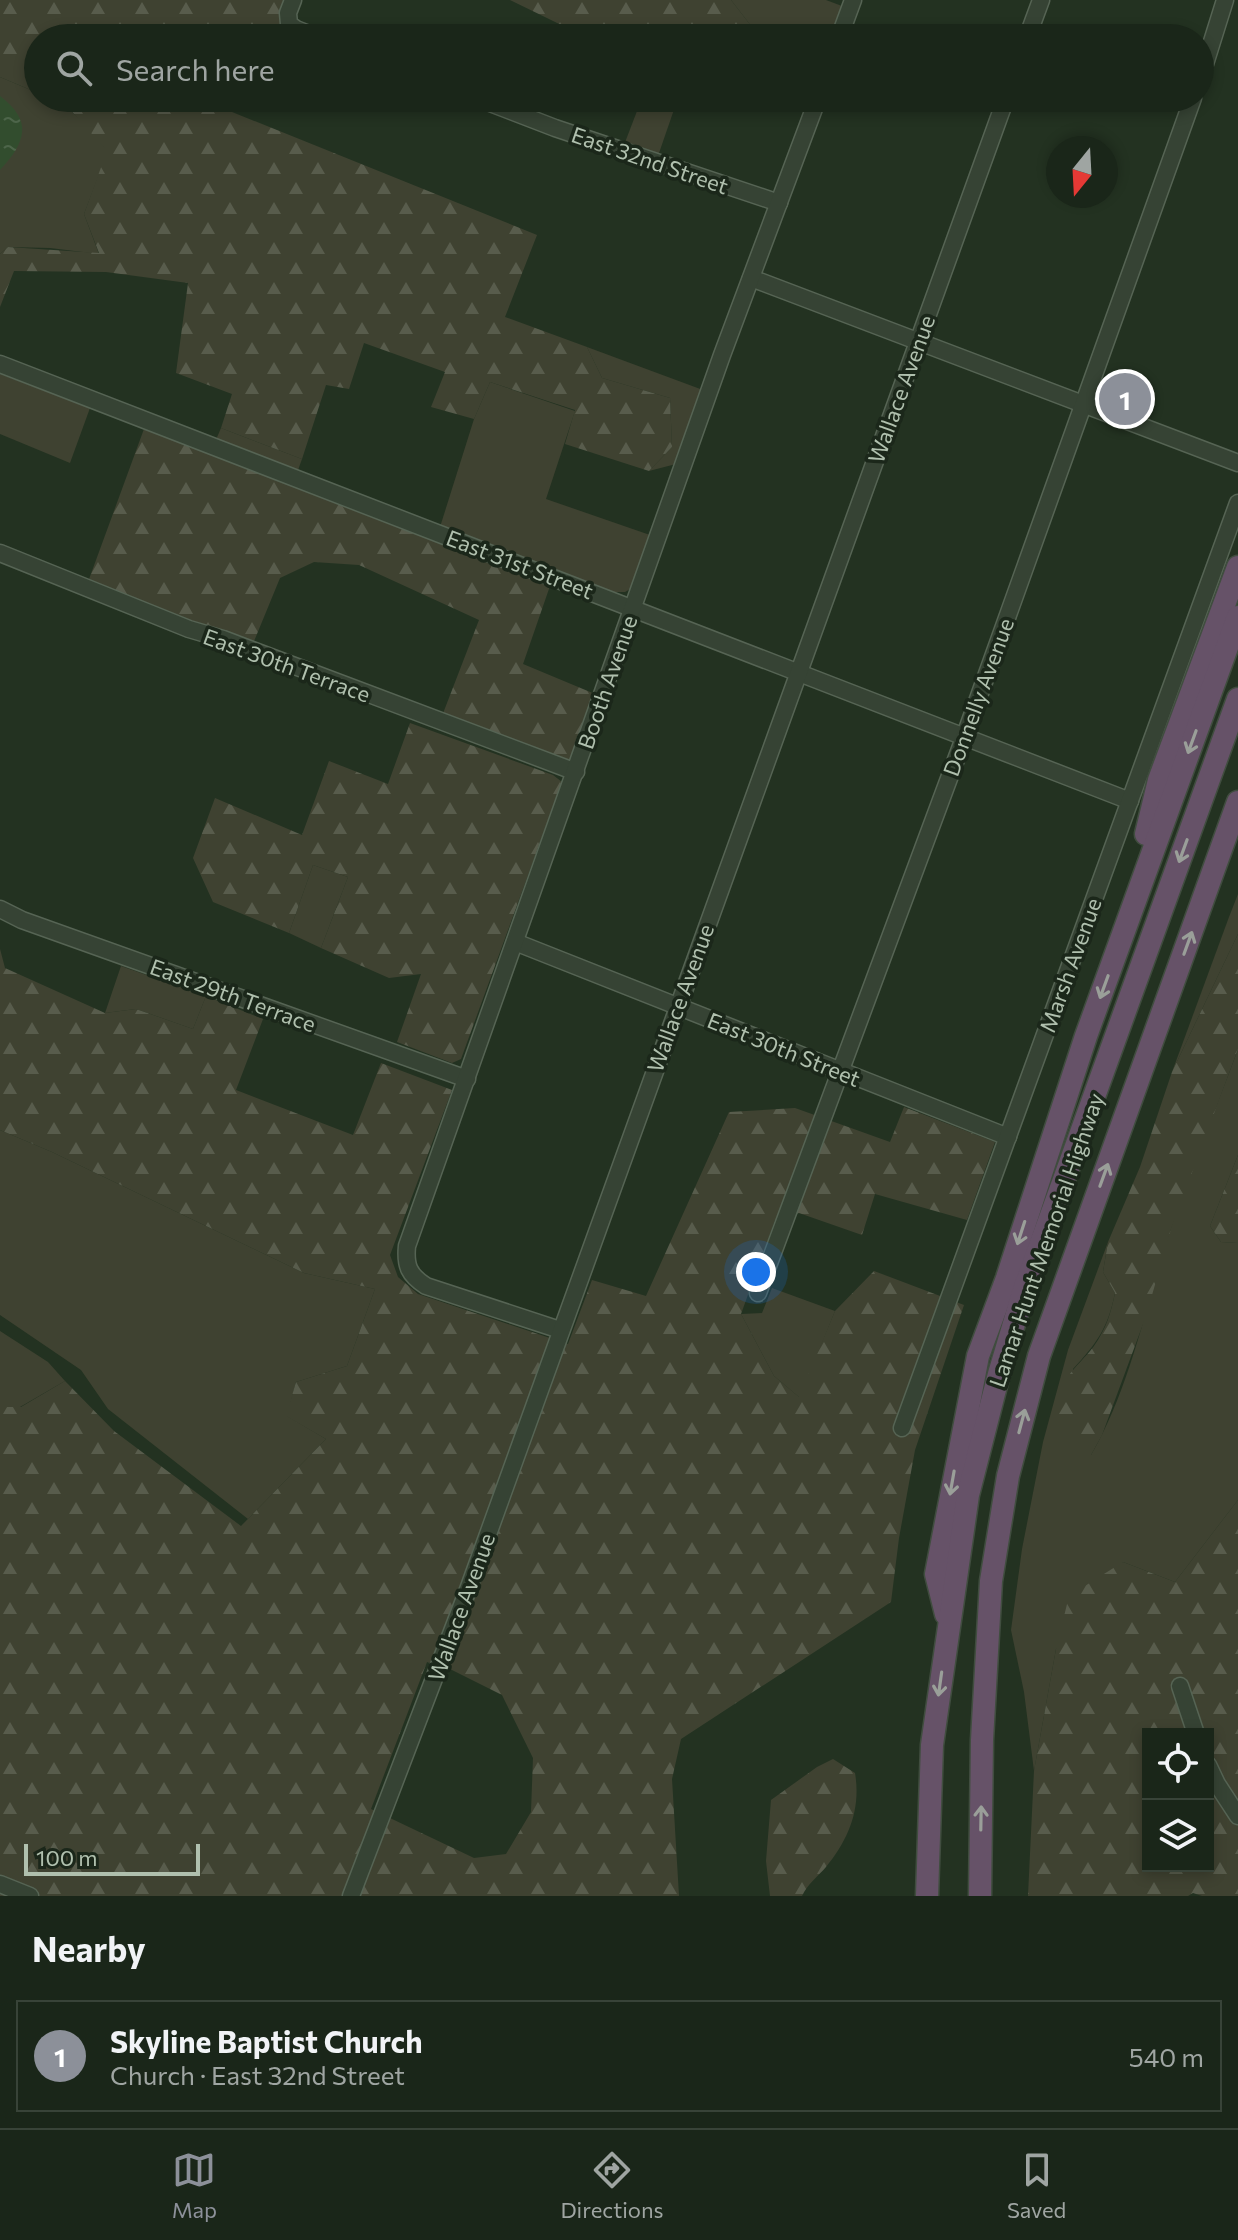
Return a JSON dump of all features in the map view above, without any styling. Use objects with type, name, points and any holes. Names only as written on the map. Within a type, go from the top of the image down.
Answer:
[{"type":"highway","points":[[1140,886],[1142,850],[1159,780],[1238,567]]},
{"type":"highway","points":[[949,1624],[936,1574],[978,1356],[1007,1278],[1086,1036],[1238,617]]},
{"type":"highway","name":"Lamar Hunt Memorial Highway","points":[[927,1896],[932,1745],[968,1495],[999,1374],[1024,1290],[1238,699]]},
{"type":"highway","name":"Lamar Hunt Memorial Highway","points":[[980,1896],[982,1740],[991,1581],[1008,1476],[1039,1356],[1238,802]]},
{"type":"highway","points":[[1211,878],[1238,837]]},
{"type":"street","points":[[289,24],[293,0]]},
{"type":"street","points":[[844,24],[853,0]]},
{"type":"street","points":[[1032,24],[1041,0]]},
{"type":"street","points":[[1214,35],[1225,0]]},
{"type":"street","name":"East 32nd Street","points":[[513,112],[779,203]]},
{"type":"street","name":"Booth Avenue","points":[[560,1330],[426,1286],[414,1278],[408,1268],[407,1246],[813,112]]},
{"type":"street","name":"Wallace Avenue","points":[[351,1896],[469,1587],[1001,112]]},
{"type":"street","name":"Donnelly Avenue","points":[[758,1293],[964,738],[1188,112]]},
{"type":"street","points":[[751,278],[1238,463]]},
{"type":"street","name":"East 31st Street","points":[[0,364],[1130,801]]},
{"type":"street","name":"Marsh Avenue","points":[[902,1428],[1238,503]]},
{"type":"street","name":"East 30th Terrace","points":[[0,553],[189,629],[223,639],[576,772]]},
{"type":"street","name":"East 29th Terrace","points":[[0,909],[30,923],[467,1079]]},
{"type":"street","name":"East 30th Street","points":[[515,942],[1008,1137]]},
{"type":"street","points":[[1180,1686],[1194,1728]]},
{"type":"street","points":[[1214,1778],[1238,1816]]},
{"type":"street","points":[[0,1884],[30,1896]]},
{"type":"green space","points":[[0,0],[286,0],[281,24],[24,24],[24,87],[0,77]]},
{"type":"green space","points":[[510,0],[731,0],[750,24],[559,24]]},
{"type":"green space","points":[[731,0],[826,0],[842,6],[835,24],[750,24]]},
{"type":"green space","points":[[0,77],[24,87],[24,112],[71,112],[108,151],[84,214],[99,254],[8,247],[0,254]]},
{"type":"green space","points":[[72,112],[232,112],[537,235],[505,317],[587,347],[602,378],[670,398],[672,447],[649,471],[565,444],[575,410],[490,382],[474,419],[431,407],[445,372],[364,343],[349,389],[326,385],[302,459],[221,428],[232,394],[176,373],[188,283],[106,272],[14,271],[0,307],[0,254],[8,247],[99,253],[84,214],[107,151]]},
{"type":"green space","points":[[637,112],[673,112],[658,156],[624,145]]},
{"type":"green space","points":[[587,347],[703,390],[676,464],[649,471],[672,447],[670,398],[602,378]]},
{"type":"green space","points":[[0,374],[90,408],[70,463],[0,434]]},
{"type":"green space","points":[[490,382],[575,411],[546,499],[650,535],[632,588],[614,592],[440,527],[474,419]]},
{"type":"green space","points":[[221,428],[302,459],[297,473],[215,442]]},
{"type":"green space","points":[[144,429],[551,583],[523,664],[595,694],[572,759],[564,761],[442,716],[479,620],[359,565],[314,562],[280,578],[252,646],[88,582]]},
{"type":"green space","points":[[410,723],[553,775],[562,782],[461,1059],[452,1063],[397,1042],[421,974],[389,978],[321,948],[348,877],[313,865],[289,933],[213,902],[193,858],[215,798],[302,835],[329,761],[388,784]]},
{"type":"green space","points":[[313,865],[348,877],[321,948],[289,933]]},
{"type":"green space","points":[[1238,894],[1238,934],[1172,1072],[1229,917]]},
{"type":"green space","points":[[1238,934],[1238,1049],[1171,1229],[1146,1316],[1102,1435],[1091,1455],[1080,1455],[1061,1436],[1059,1408],[1063,1385],[1090,1352],[1108,1321],[1115,1293],[1103,1272],[1108,1242],[1140,1167],[1172,1072]]},
{"type":"green space","points":[[0,949],[5,968],[105,1013],[136,1009],[193,1029],[206,996],[263,1019],[236,1090],[353,1135],[381,1063],[452,1090],[390,1255],[398,1277],[418,1294],[568,1344],[592,1280],[646,1296],[729,1112],[795,1108],[890,1142],[904,1107],[995,1142],[967,1220],[875,1194],[862,1235],[799,1213],[775,1220],[741,1314],[774,1376],[799,1397],[835,1311],[874,1271],[964,1305],[915,1450],[891,1602],[681,1739],[672,1779],[679,1896],[0,1896],[0,1407],[21,1407],[65,1381],[114,1431],[241,1526],[326,1439],[286,1416],[296,1382],[347,1366],[375,1289],[304,1273],[0,1130]],"holes":[[[427,1662],[450,1669],[502,1695],[533,1758],[531,1812],[506,1854],[474,1858],[371,1809]]]},
{"type":"green space","points":[[121,966],[206,996],[193,1029],[136,1009],[105,1013]]},
{"type":"green space","points":[[1238,1049],[1238,1155],[1210,1226],[1221,1242],[1238,1243],[1238,1500],[1175,1582],[1123,1562],[1056,1649],[1034,1771],[1024,1692],[1011,1630],[1022,1549],[1043,1442],[1068,1350],[1108,1242],[1103,1272],[1115,1293],[1109,1316],[1089,1351],[1073,1369],[1091,1455],[1117,1402],[1171,1228]]},
{"type":"green space","points":[[0,1130],[304,1273],[375,1289],[347,1366],[296,1382],[287,1416],[326,1439],[248,1519],[108,1409],[81,1370],[0,1315]]},
{"type":"green space","points":[[1238,1155],[1238,1243],[1221,1242],[1210,1226]]},
{"type":"green space","points":[[772,1288],[835,1311],[800,1398],[774,1376],[741,1314],[762,1313]]},
{"type":"green space","points":[[0,1331],[48,1362],[65,1381],[20,1407],[0,1407]]},
{"type":"green space","points":[[1238,1500],[1238,1896],[1193,1893],[1188,1896],[1028,1896],[1034,1771],[1069,1596],[1123,1562],[1175,1582]]},
{"type":"green space","points":[[833,1759],[855,1773],[855,1811],[847,1834],[834,1856],[802,1896],[770,1896],[766,1861],[771,1800]]},
{"type":"water","points":[[0,96],[18,114],[22,132],[16,150],[0,170]]},
{"type":"place","name":"Skyline Baptist Church","points":[[1125,399]]}]
